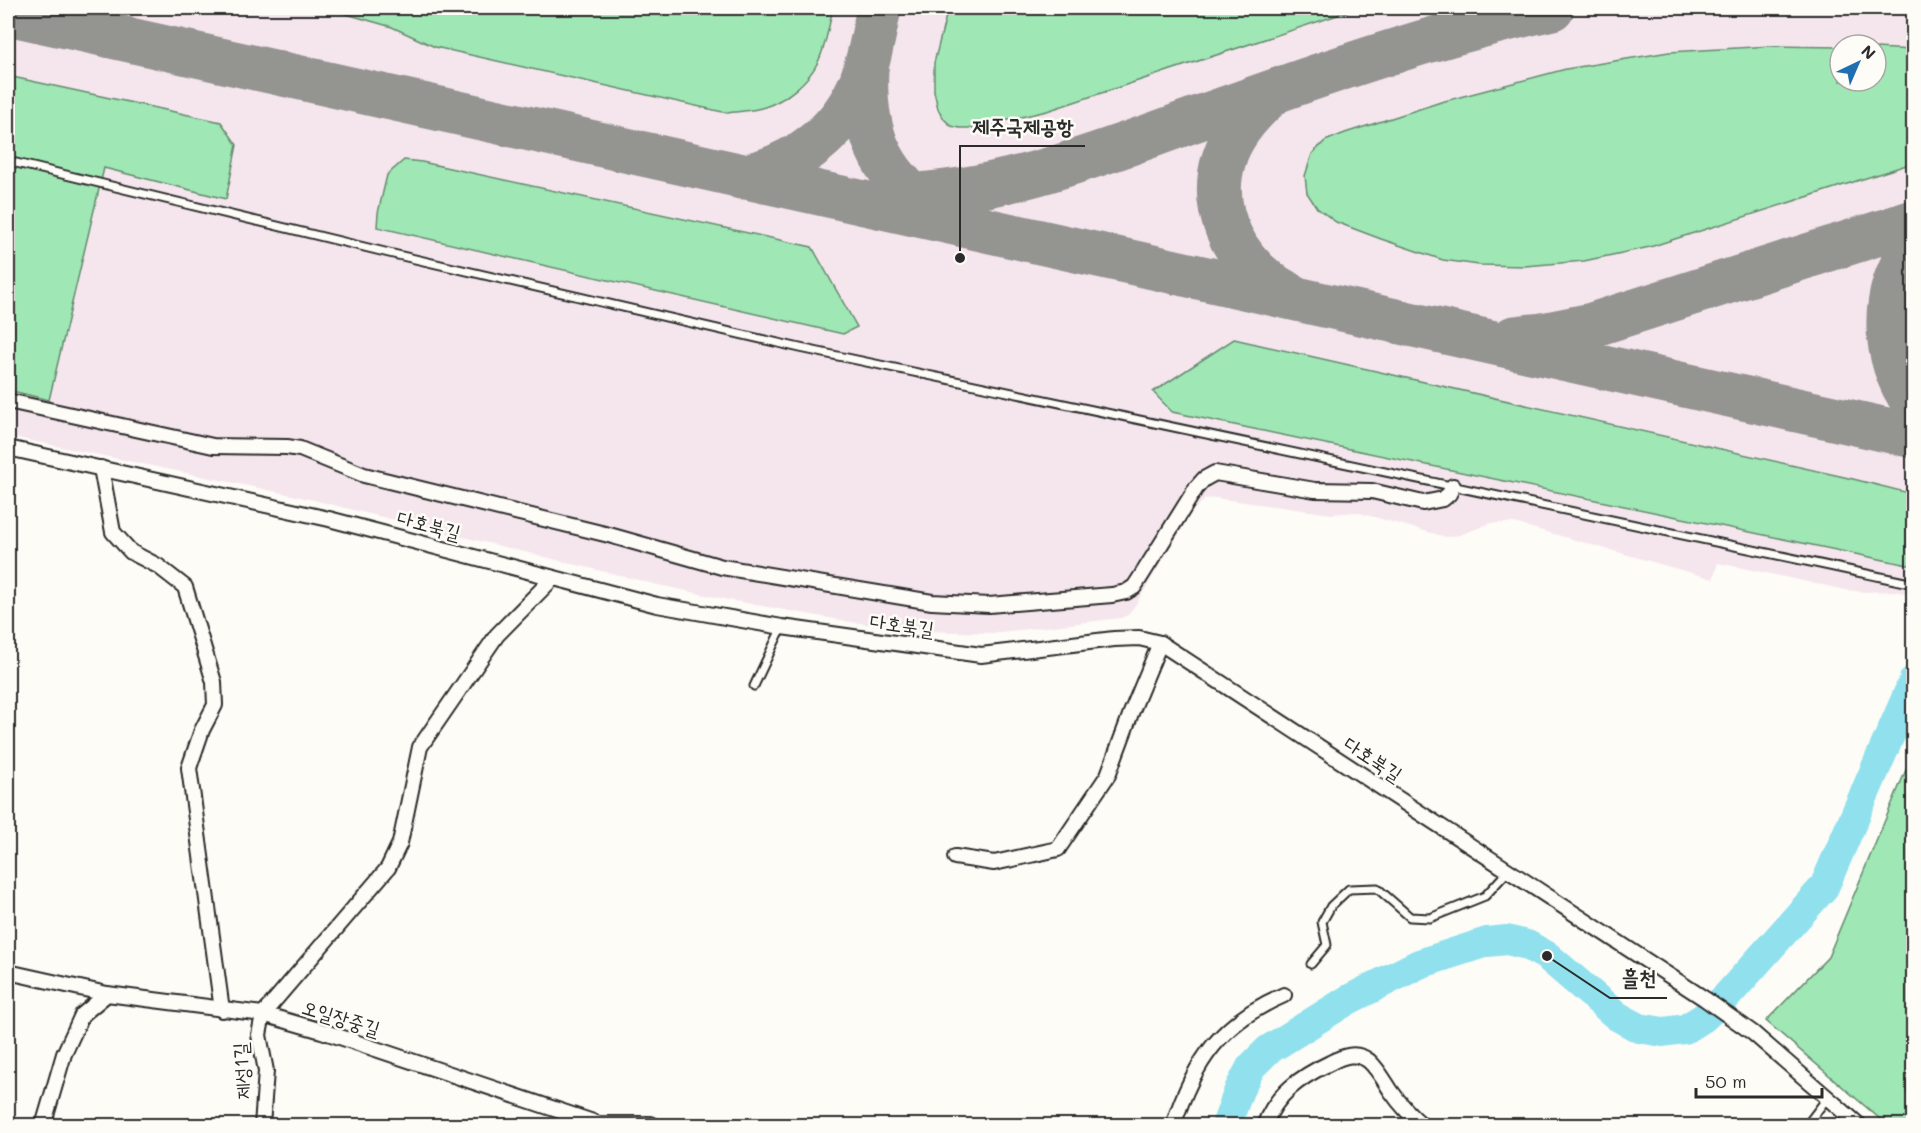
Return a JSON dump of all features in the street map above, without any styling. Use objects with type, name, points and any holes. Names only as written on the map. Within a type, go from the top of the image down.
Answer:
[{"type":"street","points":[[8,401],[213,446],[300,449],[364,475],[609,535],[722,567],[932,602],[988,605],[1078,599],[1126,592],[1134,587],[1196,488],[1204,479],[1215,473],[1315,490],[1372,491],[1423,503],[1443,499],[1453,486]]},
{"type":"street","name":"다호북길","points":[[8,448],[329,519],[657,605],[782,627],[981,655],[1114,639],[1139,639],[1160,643],[1705,999],[1753,1033],[1828,1097]]},
{"type":"street","points":[[100,468],[113,532],[131,552],[158,566],[185,587],[214,682],[215,705],[202,730],[189,768],[222,1010]]},
{"type":"street","points":[[262,1014],[388,868],[400,843],[420,747],[497,635],[553,578]]},
{"type":"street","points":[[954,857],[994,862],[1058,849],[1107,775],[1160,643]]},
{"type":"street","name":"오일장중길","points":[[8,972],[107,994],[262,1014],[322,1031],[599,1124],[656,1125]]},
{"type":"street","points":[[43,1125],[64,1054],[82,1015],[107,994]]},
{"type":"street","points":[[1173,1125],[1190,1080],[1205,1055],[1223,1034],[1243,1017],[1284,995]]},
{"type":"street","name":"제성1길","points":[[262,1014],[259,1035],[266,1071],[262,1125]]},
{"type":"street","points":[[1264,1125],[1277,1101],[1297,1080],[1349,1055],[1359,1056],[1369,1061],[1405,1108],[1423,1125]]},
{"type":"street","points":[[1828,1097],[1860,1125]]},
{"type":"lane","points":[[8,161],[389,253],[789,345],[1914,584]]},
{"type":"lane","points":[[754,686],[782,627]]},
{"type":"lane","points":[[1311,964],[1327,945],[1322,922],[1331,906],[1349,889],[1377,888],[1410,916],[1430,918],[1485,896],[1508,871]]},
{"type":"lane","points":[[1806,1125],[1828,1097]]},
{"type":"shaded area","points":[[8,8],[1913,8],[1913,595],[1895,591],[1846,590],[1718,563],[1713,579],[1514,523],[1491,523],[1460,535],[1446,537],[1356,512],[1331,514],[1215,498],[1206,499],[1194,509],[1128,615],[1121,618],[993,633],[923,631],[851,622],[658,585],[301,497],[8,436]]},
{"type":"green space","points":[[325,8],[833,8],[821,56],[802,83],[773,104],[727,113],[435,47],[392,27]]},
{"type":"green space","points":[[948,8],[1359,8],[1047,111],[974,128],[960,128],[951,126],[944,119],[938,109],[934,91],[934,63]]},
{"type":"green space","points":[[1771,46],[1828,47],[1828,93],[1888,93],[1888,49],[1913,50],[1913,163],[1650,247],[1584,261],[1525,266],[1479,265],[1443,260],[1336,222],[1317,208],[1307,193],[1305,176],[1312,154],[1325,141],[1345,133],[1441,102],[1566,69],[1669,52]]},
{"type":"green space","points":[[8,76],[221,122],[237,145],[226,199],[104,168],[49,400],[8,390]]},
{"type":"green space","points":[[404,160],[812,247],[857,327],[843,334],[377,227],[387,175]]},
{"type":"green space","points":[[1234,339],[1913,494],[1913,566],[1172,412],[1153,392]]},
{"type":"green space","points":[[1913,753],[1914,1059],[1906,1090],[1913,1110],[1913,1125],[1887,1125],[1766,1021],[1828,957]]},
{"type":"waterway","points":[[1226,1126],[1239,1090],[1251,1067],[1268,1050],[1348,1000],[1419,964],[1487,942],[1507,940],[1527,945],[1547,956],[1617,1016],[1639,1028],[1663,1032],[1685,1029],[1703,1018],[1726,997],[1824,887],[1914,680]]},
{"type":"taxiway","points":[[741,177],[761,172],[798,156],[829,131],[842,116],[862,80],[879,8]]},
{"type":"taxiway","points":[[893,196],[934,194],[975,188],[1056,168],[1381,55],[1552,8]]},
{"type":"taxiway","points":[[8,13],[1914,436]]},
{"type":"taxiway","points":[[866,67],[867,111],[877,148],[898,180],[930,210]]},
{"type":"taxiway","points":[[1273,93],[1250,115],[1232,140],[1224,159],[1220,180],[1220,200],[1231,238],[1242,255],[1270,283],[1288,294]]},
{"type":"taxiway","points":[[1514,338],[1592,325],[1914,222]]},
{"type":"taxiway","points":[[1914,247],[1895,283],[1890,304],[1889,325],[1896,367],[1903,386],[1914,403]]},
{"type":"place","name":"제주국제공항","points":[[960,258]]},
{"type":"place","name":"흘천","points":[[1547,956]]}]
